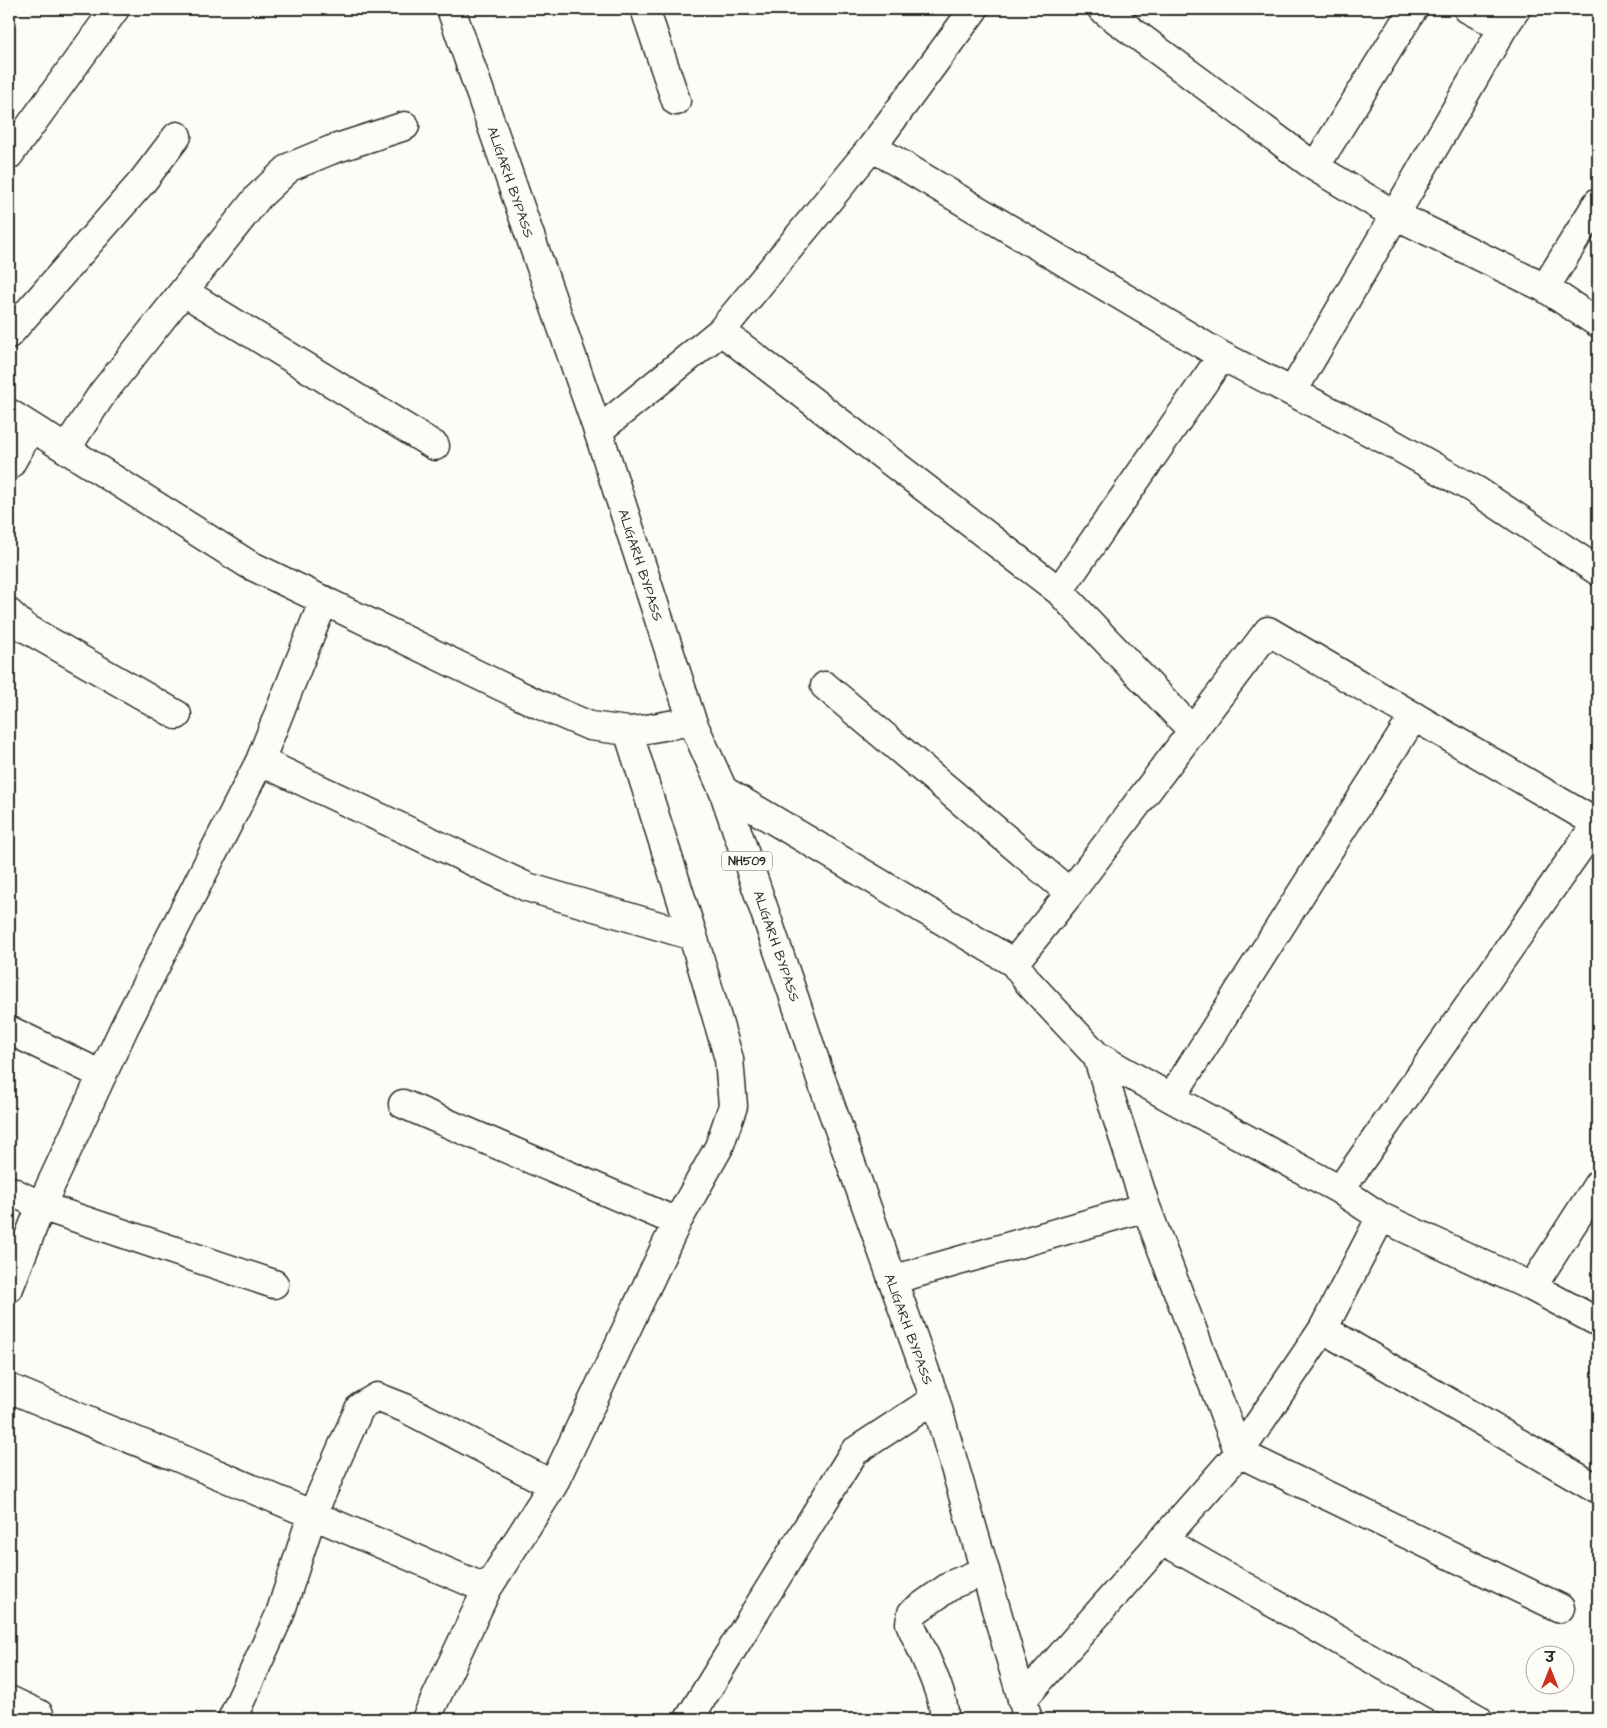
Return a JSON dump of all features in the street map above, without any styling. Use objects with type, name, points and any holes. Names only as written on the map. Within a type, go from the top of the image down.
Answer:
[{"type":"main road","points":[[9,155],[115,9]]},
{"type":"main road","name":"ALIGARH BYPASS","points":[[451,9],[598,431],[683,723],[723,790],[820,1076],[935,1399],[1025,1709]]},
{"type":"main road","points":[[645,9],[676,101]]},
{"type":"main road","points":[[598,431],[721,331],[872,147],[974,9]]},
{"type":"main road","points":[[1102,9],[1315,167],[1395,215],[1545,288],[1598,323]]},
{"type":"main road","points":[[1315,167],[1413,9]]},
{"type":"main road","points":[[1293,391],[1510,18],[1468,9]]},
{"type":"main road","points":[[66,449],[102,394],[258,197],[290,167],[331,150],[405,126]]},
{"type":"main road","points":[[9,334],[142,182],[177,136]]},
{"type":"main road","points":[[872,147],[1222,356],[1293,391],[1477,491],[1598,571]]},
{"type":"main road","points":[[1545,288],[1598,202]]},
{"type":"main road","points":[[184,292],[435,446]]},
{"type":"main road","points":[[721,331],[1059,591],[1193,731]]},
{"type":"main road","points":[[1059,591],[1222,356]]},
{"type":"main road","points":[[9,412],[248,564],[538,704],[590,726],[635,730],[683,723]]},
{"type":"main road","points":[[9,466],[32,428]]},
{"type":"main road","points":[[9,1288],[41,1206],[124,1028],[260,761],[324,600]]},
{"type":"main road","points":[[9,613],[24,627],[177,715]]},
{"type":"main road","points":[[1014,963],[1070,893],[1268,631],[1598,824],[1340,1190]]},
{"type":"main road","points":[[825,686],[1070,893]]},
{"type":"main road","points":[[1171,1098],[1414,716]]},
{"type":"main road","points":[[426,1719],[487,1589],[553,1485],[677,1222],[719,1147],[734,1106],[729,1059],[635,730]]},
{"type":"main road","points":[[260,761],[527,886],[694,936]]},
{"type":"main road","points":[[723,790],[1014,963],[1029,983],[1097,1056],[1340,1190],[1381,1217],[1532,1287],[1598,1322]]},
{"type":"main road","points":[[9,1030],[102,1075]]},
{"type":"main road","points":[[1097,1056],[1146,1207],[1238,1453],[1560,1608]]},
{"type":"main road","points":[[403,1104],[677,1222]]},
{"type":"main road","points":[[1532,1287],[1598,1184]]},
{"type":"main road","points":[[9,1190],[41,1206],[274,1284]]},
{"type":"main road","points":[[892,1280],[1146,1207]]},
{"type":"main road","points":[[1025,1709],[1162,1540],[1238,1453],[1324,1329],[1381,1217]]},
{"type":"main road","points":[[1324,1329],[1598,1489]]},
{"type":"main road","points":[[9,1388],[177,1457],[487,1589]]},
{"type":"main road","points":[[232,1719],[280,1614],[312,1515],[360,1407],[377,1397],[406,1408],[553,1485]]},
{"type":"main road","points":[[689,1719],[854,1452],[935,1399]]},
{"type":"main road","points":[[1162,1540],[1478,1719]]},
{"type":"main road","points":[[944,1719],[945,1712],[942,1699],[910,1623],[912,1613],[953,1584],[985,1571]]},
{"type":"main road","points":[[9,1700],[39,1714]]}]
